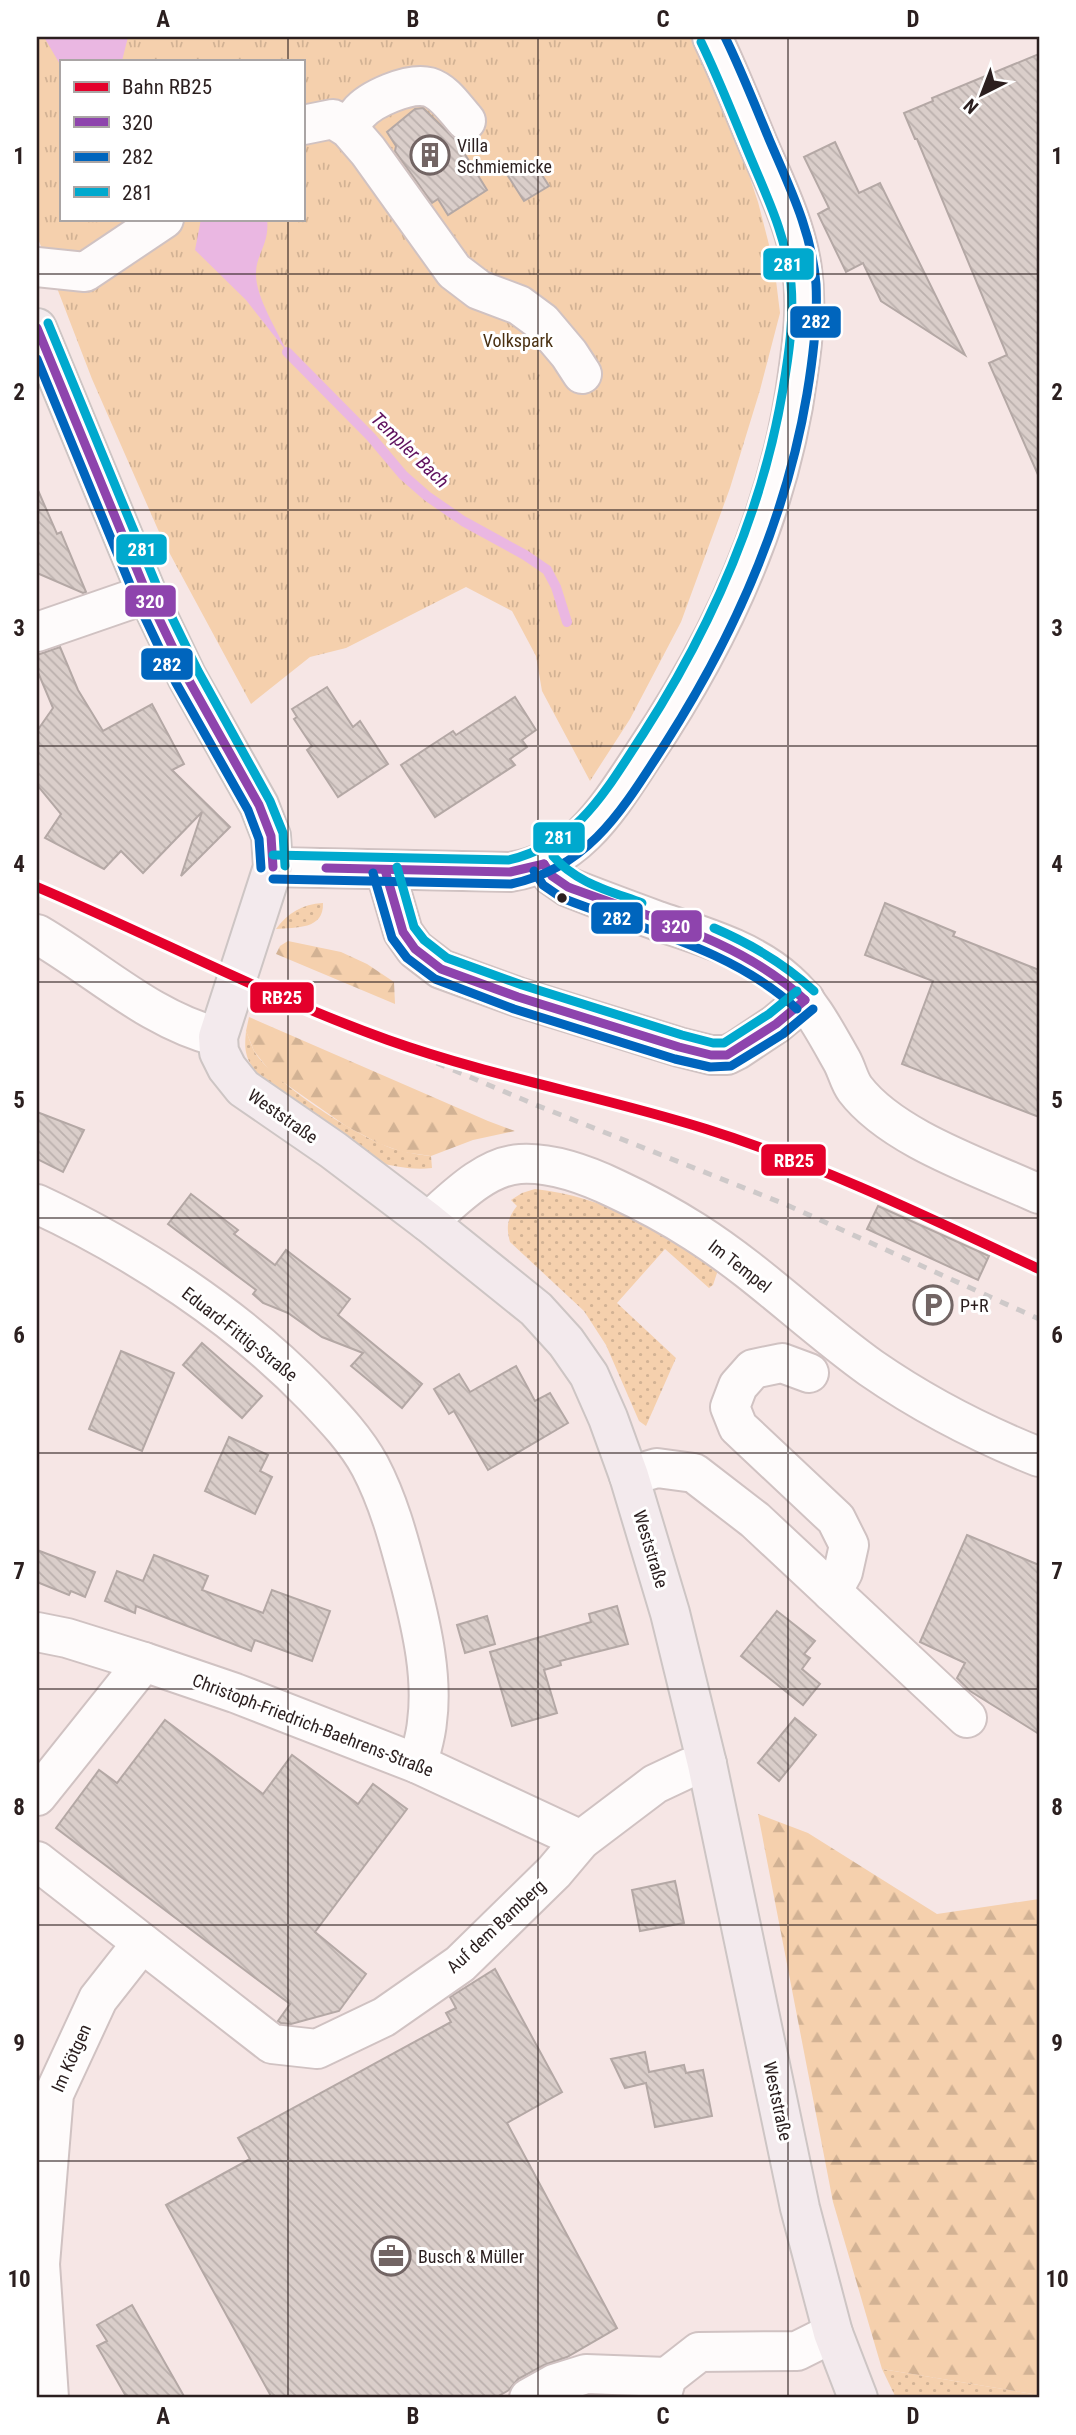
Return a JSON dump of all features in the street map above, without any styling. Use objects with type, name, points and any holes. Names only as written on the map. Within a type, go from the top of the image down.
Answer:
[{"type":"main road","points":[[37,328],[147,594],[187,677],[259,806],[271,836],[273,867],[218,1037]]},
{"type":"main road","name":"Weststraße","points":[[218,1037],[219,1052],[227,1068],[243,1088],[333,1150],[536,1309],[566,1342],[589,1375],[629,1476],[670,1613],[707,1764],[800,2208],[833,2333],[858,2398]]},
{"type":"street","points":[[273,867],[510,872],[544,864],[566,851],[587,832],[615,797],[681,699],[720,625],[755,544],[777,479],[793,414],[804,325],[802,269],[796,240],[782,200],[712,37]]},
{"type":"street","points":[[349,129],[359,113],[374,101],[410,87],[428,87],[443,95],[466,121]]},
{"type":"street","points":[[304,125],[333,119],[349,129],[368,151],[454,271],[479,290],[519,305],[542,322],[582,374]]},
{"type":"street","points":[[37,267],[85,272],[163,220]]},
{"type":"street","points":[[37,632],[147,594]]},
{"type":"street","points":[[544,864],[552,876],[568,887],[750,957],[786,981],[805,1000],[844,1064],[853,1086],[874,1109],[920,1140],[1039,1194]]},
{"type":"street","points":[[386,870],[403,932],[415,949],[441,969],[518,997],[679,1047],[711,1055],[727,1055],[776,1024],[805,1000]]},
{"type":"street","points":[[37,934],[170,1020],[218,1037]]},
{"type":"street","name":"Im Tempel","points":[[428,1222],[471,1184],[517,1164],[548,1164],[597,1180],[651,1205],[697,1233],[744,1267],[813,1325],[874,1369],[957,1420],[1039,1457]]},
{"type":"street","name":"Eduard-Fittig-Straße","points":[[37,1204],[74,1221],[138,1259],[201,1300],[272,1355],[338,1421],[369,1465],[393,1518],[417,1609],[428,1682],[427,1723],[418,1764]]},
{"type":"street","points":[[809,1373],[782,1363],[753,1369],[738,1386],[730,1407],[738,1427],[836,1519],[849,1545],[843,1572],[832,1592]]},
{"type":"street","points":[[629,1476],[657,1468],[694,1473],[755,1520],[967,1718]]},
{"type":"street","name":"Christoph-Friedrich-Baehrens-Straße","points":[[37,1632],[67,1638],[235,1693],[418,1764],[581,1840]]},
{"type":"street","points":[[37,1796],[144,1662]]},
{"type":"street","name":"Auf dem Bamberg","points":[[37,1861],[272,2045],[317,2049],[384,2017],[460,1964],[554,1872],[581,1840],[655,1784],[689,1768],[707,1764]]},
{"type":"street","name":"Im Kötgen","points":[[54,2391],[40,2264],[54,2094],[98,1999],[142,1943]]},
{"type":"street","points":[[529,2398],[554,2384],[586,2374],[664,2388],[699,2352],[797,2351],[833,2333]]},
{"type":"green space","name":"Volkspark","points":[[37,37],[692,37],[735,133],[758,202],[774,264],[780,313],[730,488],[681,622],[630,719],[590,781],[542,691],[536,656],[512,611],[466,587],[346,648],[310,657],[251,704],[163,541],[92,379],[37,236]]},
{"type":"green space","points":[[323,903],[322,912],[314,923],[276,929],[296,910]]},
{"type":"green space","points":[[288,941],[341,952],[367,964],[394,982],[395,1004],[276,954],[280,946]]},
{"type":"green space","points":[[249,1017],[515,1131],[473,1140],[431,1156],[403,1152],[380,1144],[346,1126],[273,1075],[254,1051],[246,1031]]},
{"type":"green space","points":[[246,1031],[254,1051],[263,1063],[293,1090],[348,1127],[379,1143],[405,1152],[431,1156],[432,1168],[404,1168],[377,1162],[308,1115],[272,1087],[250,1063],[245,1043]]},
{"type":"green space","points":[[535,1189],[585,1199],[609,1207],[654,1229],[718,1270],[713,1285],[709,1288],[665,1249],[617,1303],[676,1358],[646,1426],[639,1421],[606,1345],[584,1311],[510,1242],[508,1223],[517,1206],[511,1200]]},
{"type":"green space","points":[[758,1814],[808,1833],[937,1914],[1039,1899],[1039,2395],[882,2369],[833,2202]]},
{"type":"green space","points":[[882,2369],[1039,2395],[1039,2398],[896,2398]]},
{"type":"shaded area","points":[[44,37],[128,37],[122,60],[60,60],[60,64]]},
{"type":"shaded area","points":[[201,220],[267,220],[267,235],[257,266],[257,282],[263,302],[287,352],[246,300],[195,250]]},
{"type":"building","points":[[1039,54],[1039,477],[989,363],[1007,355],[904,113],[933,101],[932,98]]},
{"type":"building","name":"Villa Schmiemicke","points":[[423,108],[456,140],[487,190],[448,215],[438,199],[432,203],[395,151],[396,146],[387,132],[415,109]]},
{"type":"building","points":[[835,142],[859,193],[880,183],[965,355],[881,301],[863,263],[846,272],[818,214],[829,208],[804,157]]},
{"type":"building","points":[[533,161],[549,186],[524,201],[508,176]]},
{"type":"building","points":[[37,488],[57,534],[61,532],[86,592],[37,573]]},
{"type":"building","points":[[60,647],[78,690],[103,731],[152,704],[184,764],[172,770],[230,827],[181,876],[202,812],[143,873],[121,851],[104,869],[45,838],[61,814],[37,785],[37,731],[53,708],[37,670],[37,655]]},
{"type":"building","points":[[327,687],[353,727],[360,721],[388,764],[338,797],[307,750],[312,746],[294,719],[297,717],[292,709]]},
{"type":"building","points":[[515,697],[536,730],[522,740],[527,747],[510,759],[515,765],[435,817],[401,765],[453,731],[456,735]]},
{"type":"building","points":[[885,903],[955,932],[953,936],[1039,970],[1039,1117],[902,1064],[933,981],[865,955]]},
{"type":"building","points":[[37,1112],[84,1130],[63,1172],[37,1159]]},
{"type":"building","points":[[191,1194],[238,1230],[234,1234],[275,1265],[286,1250],[350,1299],[338,1315],[422,1384],[402,1408],[351,1366],[363,1353],[322,1337],[288,1313],[263,1303],[253,1294],[256,1290],[168,1224]]},
{"type":"building","points":[[878,1206],[989,1256],[978,1280],[867,1229]]},
{"type":"building","points":[[202,1343],[262,1396],[242,1418],[183,1365]]},
{"type":"building","points":[[121,1351],[174,1373],[142,1451],[89,1429]]},
{"type":"building","points":[[516,1366],[535,1401],[550,1393],[568,1423],[488,1470],[454,1411],[449,1414],[434,1389],[459,1374],[470,1392]]},
{"type":"building","points":[[229,1437],[268,1455],[260,1471],[272,1477],[255,1514],[205,1491]]},
{"type":"building","points":[[967,1535],[1039,1565],[1039,1734],[970,1691],[957,1678],[965,1663],[920,1642]]},
{"type":"building","points":[[37,1550],[95,1572],[85,1597],[71,1591],[69,1595],[37,1582]]},
{"type":"building","points":[[154,1555],[208,1576],[202,1590],[263,1613],[272,1590],[330,1611],[312,1661],[255,1640],[251,1651],[136,1606],[135,1613],[105,1601],[117,1571],[143,1581]]},
{"type":"building","points":[[617,1606],[628,1644],[560,1661],[561,1665],[544,1670],[557,1713],[512,1726],[490,1652],[591,1622],[589,1614]]},
{"type":"building","points":[[777,1611],[815,1641],[804,1654],[810,1658],[802,1669],[820,1684],[803,1705],[741,1656]]},
{"type":"building","points":[[487,1616],[495,1644],[465,1653],[457,1625]]},
{"type":"building","points":[[795,1718],[816,1735],[779,1781],[758,1763]]},
{"type":"building","points":[[165,1720],[263,1794],[292,1755],[358,1804],[373,1784],[407,1809],[315,1932],[366,1974],[339,2011],[291,2024],[281,2023],[278,2021],[290,2004],[56,1828],[99,1770],[117,1783]]},
{"type":"building","points":[[675,1881],[684,1923],[640,1931],[632,1890]]},
{"type":"building","points":[[495,1969],[562,2092],[507,2123],[617,2328],[567,2357],[544,2365],[518,2379],[509,2390],[495,2398],[272,2398],[166,2205],[250,2159],[238,2138],[451,2022],[446,2013],[456,2008],[450,1997]]},
{"type":"building","points":[[645,2052],[649,2072],[684,2065],[686,2073],[703,2070],[712,2116],[655,2127],[646,2083],[625,2088],[611,2059]]},
{"type":"building","points":[[132,2305],[185,2398],[127,2398],[97,2346],[107,2341],[97,2325]]},
{"type":"waterway","name":"Templer Bach","points":[[287,352],[371,437],[403,475],[427,496],[463,521],[547,570],[556,587],[567,622]]},
{"type":"railway","points":[[304,1007],[536,1105],[787,1205],[1039,1319]]},
{"type":"rail line","name":"RB25","points":[[37,887],[343,1023],[467,1065],[666,1117],[749,1143],[875,1193],[1039,1269]]},
{"type":"transit line","name":"282","points":[[273,879],[511,884],[539,876],[584,849],[619,812],[665,744],[713,661],[754,576],[786,487],[807,394],[816,312],[814,265],[805,228],[725,37]]},
{"type":"transit line","name":"281","points":[[273,855],[509,860],[533,852],[572,827],[603,794],[668,694],[691,653],[731,569],[762,481],[783,389],[792,310],[789,266],[780,232],[701,42]]},
{"type":"transit line","name":"281","points":[[48,323],[158,589],[198,671],[270,801],[283,833],[285,866]]},
{"type":"transit line","name":"320","points":[[37,328],[147,594],[187,677],[259,805],[271,836],[273,867]]},
{"type":"transit line","name":"282","points":[[37,359],[136,599],[176,683],[248,810],[259,839],[261,868]]},
{"type":"transit line","name":"281","points":[[553,856],[583,880],[642,903]]},
{"type":"transit line","name":"320","points":[[544,864],[552,876],[568,887],[692,932],[752,961],[805,1000]]},
{"type":"transit line","name":"320","points":[[326,868],[510,872],[544,864]]},
{"type":"transit line","name":"281","points":[[397,867],[414,927],[424,940],[447,958],[522,985],[682,1035],[724,1043],[769,1014],[797,991]]},
{"type":"transit line","name":"320","points":[[385,870],[403,932],[415,949],[441,969],[518,997],[679,1047],[711,1055],[727,1055],[776,1024],[805,1000]]},
{"type":"transit line","name":"282","points":[[534,871],[543,885],[562,898],[655,931],[715,956],[772,988],[797,1009]]},
{"type":"transit line","name":"282","points":[[373,873],[392,938],[407,958],[435,979],[514,1009],[675,1059],[710,1067],[731,1066],[783,1034],[813,1009]]},
{"type":"transit line","name":"281","points":[[714,928],[767,955],[814,991]]},
{"type":"place","name":"Villa Schmiemicke","points":[[430,155]]},
{"type":"place","name":"P+R","points":[[933,1305]]},
{"type":"place","name":"Busch & Müller","points":[[391,2256]]}]
